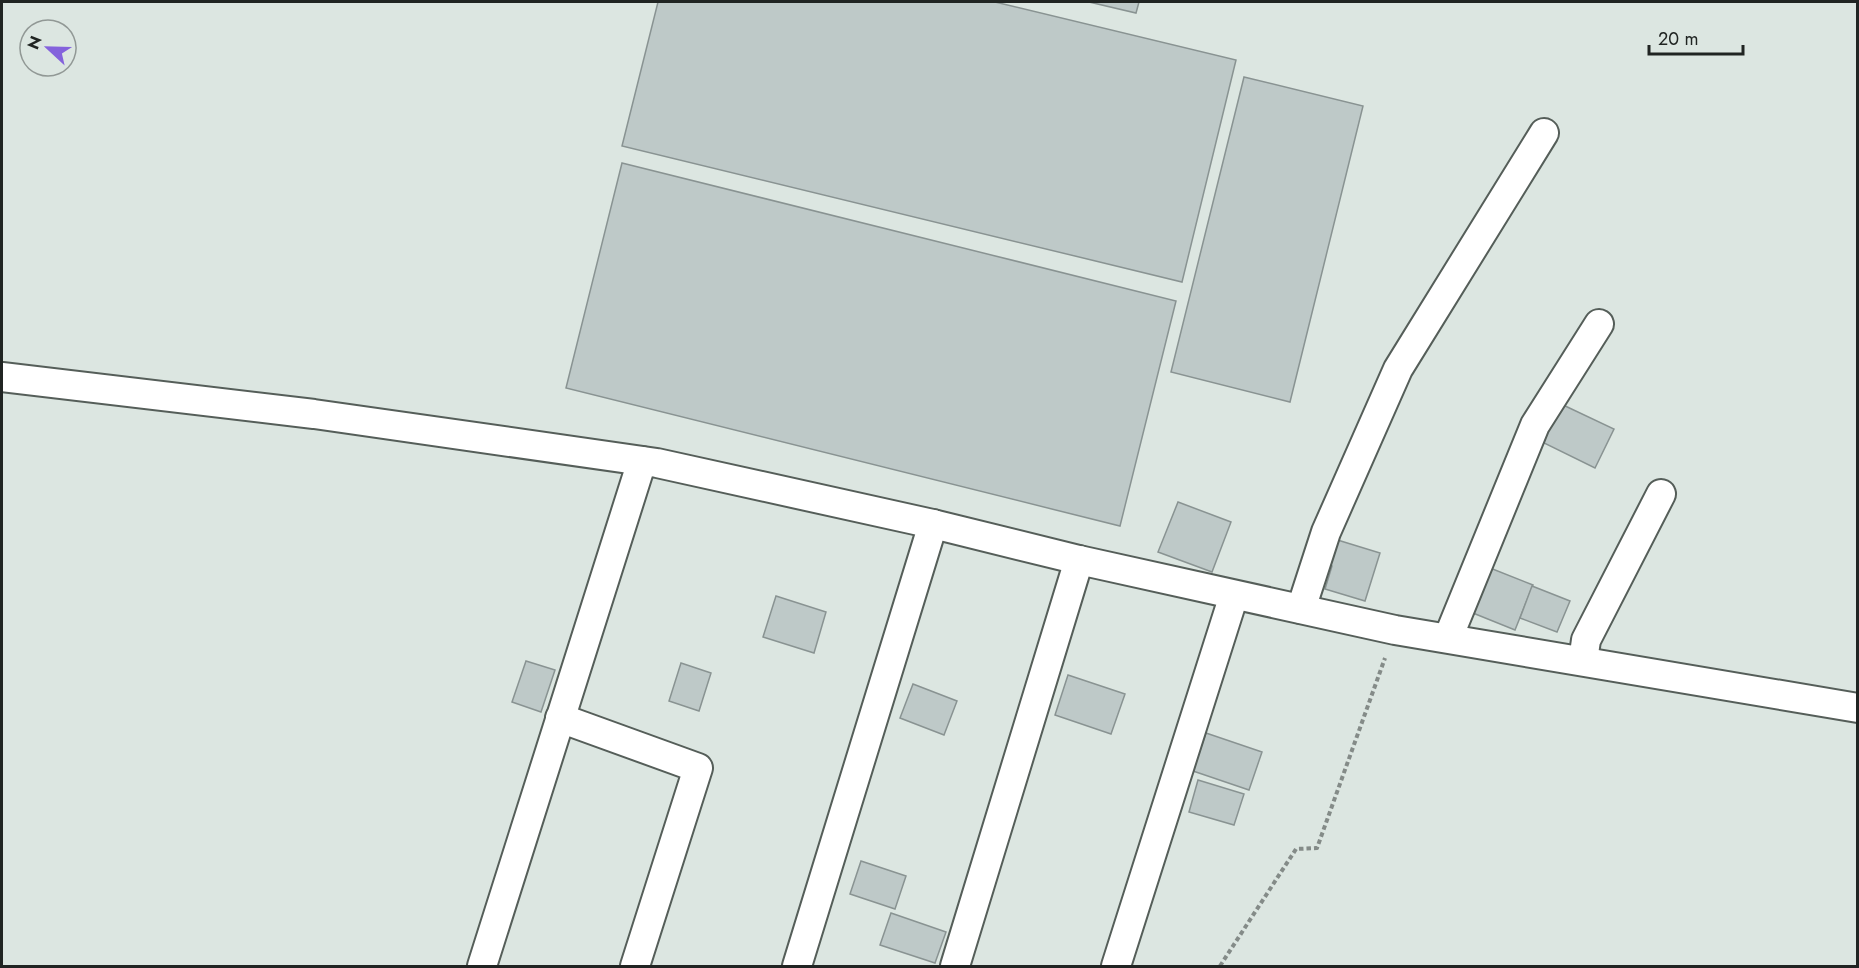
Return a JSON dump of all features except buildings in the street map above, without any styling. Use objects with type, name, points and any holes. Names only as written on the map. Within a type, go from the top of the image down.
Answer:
[{"type":"street","points":[[1301,609],[1326,532],[1398,369],[1544,133]]},
{"type":"street","points":[[1448,638],[1535,425],[1599,324]]},
{"type":"street","points":[[2,377],[314,414],[642,461],[933,524],[1079,560],[1395,630],[1857,708]]},
{"type":"street","points":[[482,966],[642,461]]},
{"type":"street","points":[[1583,661],[1586,640],[1660,494]]},
{"type":"street","points":[[797,966],[933,524]]},
{"type":"street","points":[[955,966],[1079,560]]},
{"type":"street","points":[[1116,966],[1234,595]]},
{"type":"street","points":[[560,718],[698,768],[635,966]]},
{"type":"path","points":[[1220,966],[1296,849],[1317,848],[1395,630]]}]
